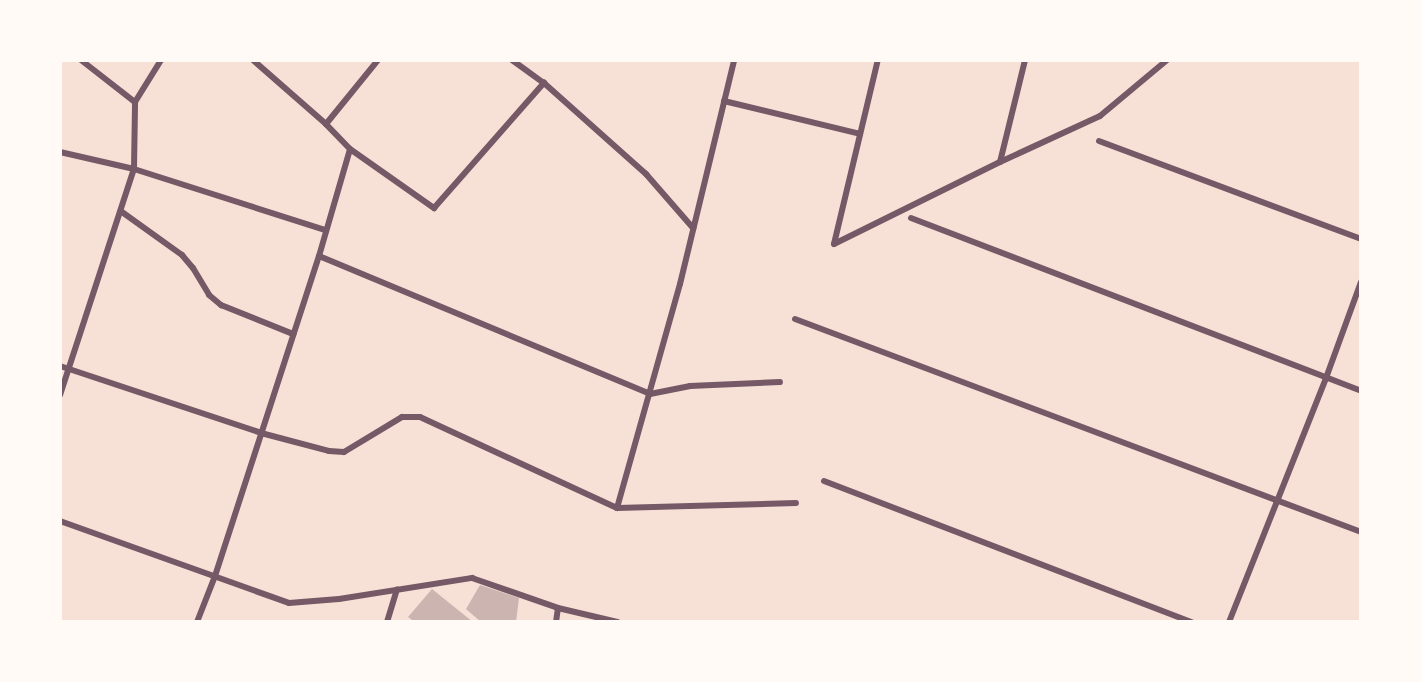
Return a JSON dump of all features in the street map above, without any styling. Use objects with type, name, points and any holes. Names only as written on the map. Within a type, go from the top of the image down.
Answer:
[{"type":"street","points":[[81,60],[135,102]]},
{"type":"street","points":[[60,395],[122,212],[134,169],[135,102],[161,60]]},
{"type":"street","points":[[253,60],[326,124],[350,149],[434,208],[544,83]]},
{"type":"street","points":[[326,124],[378,60]]},
{"type":"street","points":[[512,60],[544,83],[646,174],[693,228]]},
{"type":"street","points":[[617,508],[650,394],[734,60]]},
{"type":"street","points":[[878,60],[834,244],[1000,162],[1100,116],[1167,60]]},
{"type":"street","points":[[1000,162],[1025,60]]},
{"type":"street","points":[[724,101],[860,134]]},
{"type":"street","points":[[1099,141],[1361,239]]},
{"type":"street","points":[[197,622],[215,576],[319,256],[350,149]]},
{"type":"street","points":[[60,152],[134,169],[325,230]]},
{"type":"street","points":[[122,212],[182,255],[193,268],[209,295],[221,305],[293,334]]},
{"type":"street","points":[[911,218],[1361,391]]},
{"type":"street","points":[[319,256],[650,394],[690,386],[780,382]]},
{"type":"street","points":[[1229,622],[1326,378],[1361,282]]},
{"type":"street","points":[[795,319],[1361,532]]},
{"type":"street","points":[[60,366],[261,433],[338,453],[402,417],[420,417],[617,508],[796,503]]},
{"type":"street","points":[[824,481],[1192,622]]},
{"type":"street","points":[[60,521],[289,603],[339,599],[472,578],[558,608],[617,622]]},
{"type":"street","points":[[387,622],[397,589]]},
{"type":"street","points":[[556,622],[558,608]]},
{"type":"building","points":[[480,585],[519,598],[516,622],[481,622],[466,609]]},
{"type":"building","points":[[432,589],[473,622],[415,622],[408,617]]}]
